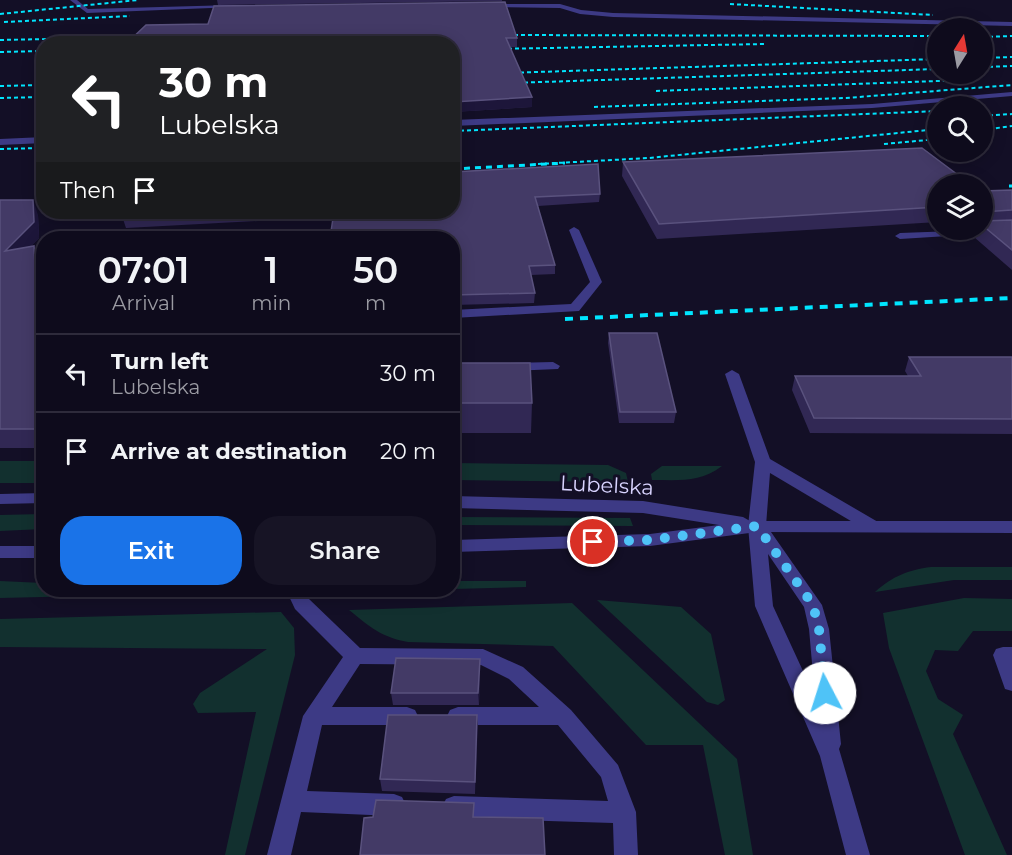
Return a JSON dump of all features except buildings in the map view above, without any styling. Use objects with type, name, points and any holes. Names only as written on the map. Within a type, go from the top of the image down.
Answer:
[{"type":"street","points":[[73,0],[87,11],[239,7]]},
{"type":"street","points":[[477,6],[560,6],[580,12],[613,15],[1012,24]]},
{"type":"street","points":[[460,123],[872,106],[1012,94]]},
{"type":"street","points":[[0,142],[36,140]]},
{"type":"street","points":[[900,236],[1012,229]]},
{"type":"street","points":[[460,314],[575,308],[596,282],[574,230]]},
{"type":"street","points":[[497,367],[553,366]]},
{"type":"street","points":[[732,374],[763,462],[757,526],[764,606],[831,756],[858,855]]},
{"type":"street","points":[[763,462],[872,526]]},
{"type":"street","points":[[0,499],[36,498]]},
{"type":"street","name":"Lubelska","points":[[460,502],[643,507],[757,526]]},
{"type":"street","points":[[757,526],[813,605],[819,629],[831,756]]},
{"type":"street","name":"Lubelska","points":[[460,546],[650,540],[757,526],[1012,527]]},
{"type":"street","points":[[0,552],[36,552]]},
{"type":"street","points":[[298,597],[302,604],[355,656],[483,657],[516,673],[562,717],[610,772],[624,812],[626,855]]},
{"type":"street","points":[[1012,655],[1003,655],[1012,683]]},
{"type":"street","points":[[279,855],[314,716],[355,656]]},
{"type":"street","points":[[314,716],[562,717]]},
{"type":"street","points":[[292,801],[411,805]]},
{"type":"street","points":[[434,806],[624,812]]},
{"type":"green space","points":[[0,461],[36,461],[36,483],[0,483]]},
{"type":"green space","points":[[460,463],[608,465],[626,473],[628,482],[460,480]]},
{"type":"green space","points":[[662,466],[722,466],[697,478],[652,480],[651,474]]},
{"type":"green space","points":[[36,514],[36,529],[0,531],[0,515]]},
{"type":"green space","points":[[460,517],[630,518],[633,526],[460,525]]},
{"type":"green space","points":[[931,567],[1012,567],[1012,580],[954,580],[875,592],[901,575]]},
{"type":"green space","points":[[0,581],[36,583],[36,597],[43,597],[0,598]]},
{"type":"green space","points":[[460,581],[526,581],[526,587],[460,589]]},
{"type":"green space","points":[[964,598],[1012,599],[1012,631],[973,631],[958,651],[935,650],[926,671],[938,699],[963,715],[953,734],[1007,855],[965,855],[889,648],[883,613]]},
{"type":"green space","points":[[597,600],[681,607],[711,634],[725,700],[718,705],[707,702]]},
{"type":"green space","points":[[572,603],[737,759],[753,855],[725,855],[703,745],[646,745],[553,646],[408,642],[376,630],[349,610]]},
{"type":"green space","points":[[281,612],[294,628],[295,655],[245,855],[225,855],[256,712],[198,713],[193,704],[200,693],[267,649],[0,647],[0,619]]},
{"type":"railway","points":[[0,14],[138,0]]},
{"type":"railway","points":[[730,4],[933,15]]},
{"type":"railway","points":[[4,22],[130,16]]},
{"type":"railway","points":[[500,35],[927,36]]},
{"type":"railway","points":[[993,37],[1012,36]]},
{"type":"railway","points":[[0,40],[36,39]]},
{"type":"railway","points":[[494,49],[764,44]]},
{"type":"railway","points":[[0,52],[36,51]]},
{"type":"railway","points":[[993,58],[1012,57]]},
{"type":"railway","points":[[506,73],[927,59]]},
{"type":"railway","points":[[993,67],[1012,66]]},
{"type":"railway","points":[[510,83],[927,69]]},
{"type":"railway","points":[[656,91],[927,81]]},
{"type":"railway","points":[[0,86],[36,85]]},
{"type":"railway","points":[[594,107],[846,98],[1012,85]]},
{"type":"railway","points":[[0,98],[36,97]]},
{"type":"railway","points":[[460,131],[927,111]]},
{"type":"railway","points":[[993,115],[1012,114]]},
{"type":"railway","points":[[993,129],[1012,126]]},
{"type":"railway","points":[[538,164],[649,158],[927,130]]},
{"type":"railway","points":[[884,144],[927,140]]},
{"type":"railway","points":[[0,149],[36,148]]},
{"type":"railway","points":[[460,169],[565,163]]},
{"type":"railway","points":[[565,319],[1012,298]]},
{"type":"route","points":[[593,542],[650,540],[757,526],[813,605],[819,629],[825,693]]}]
